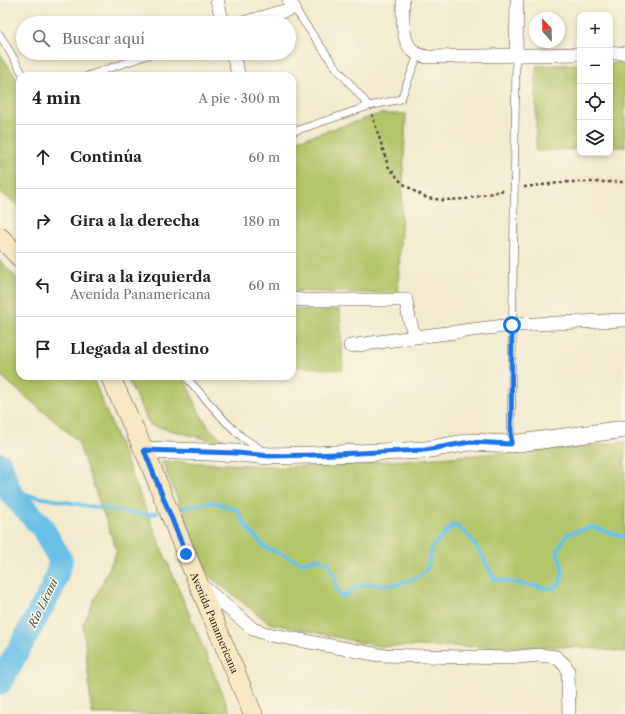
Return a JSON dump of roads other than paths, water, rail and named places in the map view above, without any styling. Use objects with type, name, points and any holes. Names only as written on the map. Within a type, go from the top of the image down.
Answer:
[{"type":"main road","points":[[0,237],[16,254]]},
{"type":"main road","name":"Avenida Panamericana","points":[[112,380],[144,450],[253,714]]},
{"type":"street","points":[[217,0],[221,16]]},
{"type":"street","points":[[402,0],[405,38],[412,51],[418,55],[428,57],[577,54]]},
{"type":"street","points":[[516,55],[517,0]]},
{"type":"street","points":[[261,16],[292,4]]},
{"type":"street","points":[[613,53],[625,53]]},
{"type":"street","points":[[234,60],[238,72]]},
{"type":"street","points":[[296,299],[406,300],[409,318],[415,337]]},
{"type":"street","points":[[350,346],[512,325],[625,320]]},
{"type":"street","points":[[144,450],[237,453],[270,456],[313,455],[425,450],[470,442],[511,444],[625,429]]},
{"type":"street","points":[[198,583],[253,629],[267,634],[379,655],[509,658],[538,655],[556,657],[565,665],[568,671],[569,714]]},
{"type":"lane","points":[[292,4],[334,65],[369,106]]},
{"type":"lane","points":[[0,35],[22,72]]},
{"type":"lane","points":[[296,131],[369,106],[401,99],[418,55]]},
{"type":"lane","points":[[511,444],[516,55]]},
{"type":"lane","points":[[99,72],[134,60]]},
{"type":"lane","points":[[189,380],[226,422],[242,437],[270,456]]},
{"type":"waterway","name":"Río Licani","points":[[0,464],[10,492],[42,527],[61,561],[52,589],[0,683]]},
{"type":"waterway","points":[[10,492],[147,515],[157,513]]},
{"type":"waterway","points":[[181,508],[214,502],[237,510],[248,529],[266,548],[303,563],[318,558],[328,563],[334,576],[338,593],[344,597],[354,588],[373,584],[395,585],[415,578],[427,569],[432,547],[454,524],[469,536],[483,557],[494,579],[551,589],[560,584],[563,569],[557,551],[567,534],[592,527],[625,537]]}]
